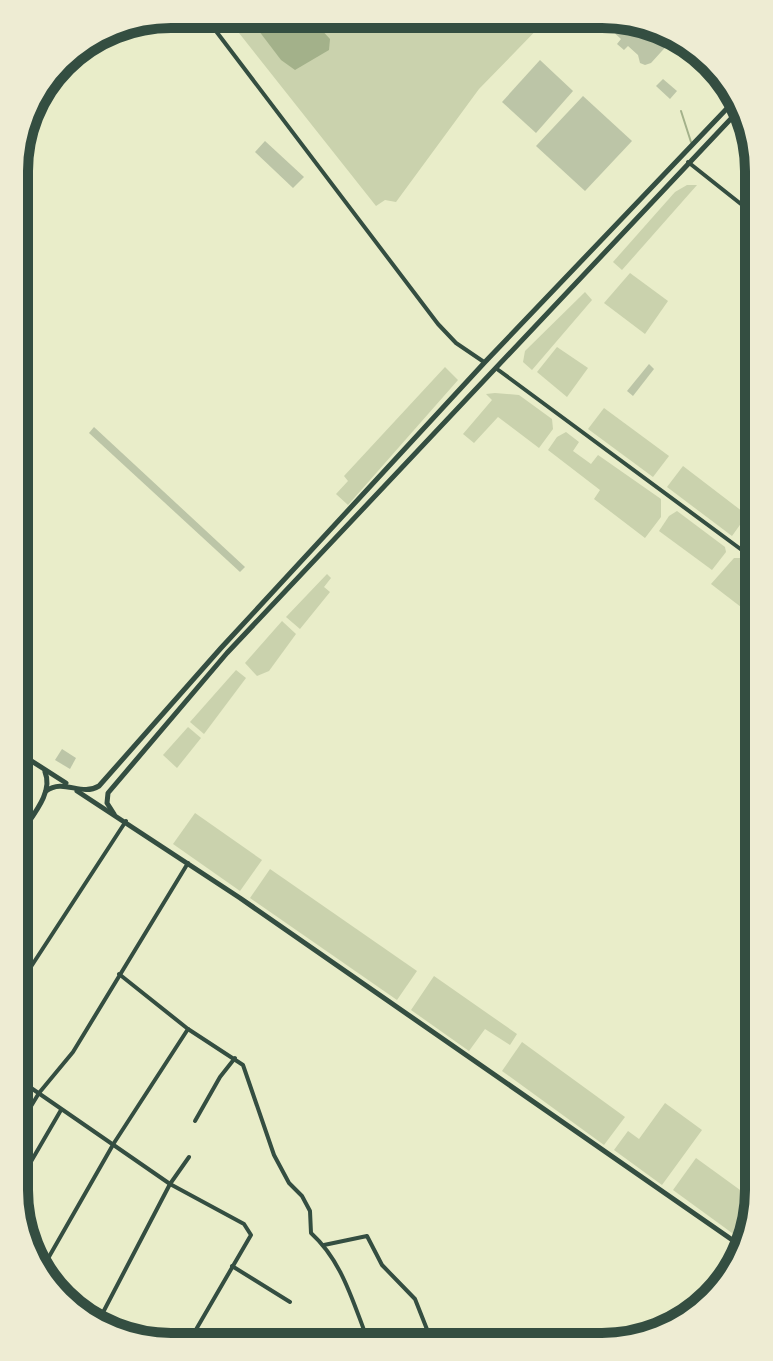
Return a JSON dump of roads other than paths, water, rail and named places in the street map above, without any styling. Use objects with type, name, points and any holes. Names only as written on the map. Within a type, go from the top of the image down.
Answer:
[{"type":"street","points":[[214,28],[438,324],[456,343],[497,369],[745,552]]},
{"type":"street","points":[[46,791],[60,785],[90,790],[99,786],[221,648],[485,362],[729,106]]},
{"type":"street","points":[[98,802],[227,653],[733,116]]},
{"type":"street","points":[[682,156],[745,207]]},
{"type":"street","points":[[221,648],[227,653]]},
{"type":"street","points":[[28,759],[188,863],[735,1242]]},
{"type":"street","points":[[28,821],[46,791],[48,781],[42,768]]},
{"type":"street","points":[[98,802],[99,786]]},
{"type":"street","points":[[108,793],[107,803],[114,814]]},
{"type":"street","points":[[28,971],[126,821]]},
{"type":"street","points":[[28,1111],[73,1052],[188,863]]},
{"type":"street","points":[[119,974],[188,1029],[235,1058],[246,1070],[274,1155],[289,1183],[302,1196],[310,1211],[311,1233],[338,1265],[365,1333]]},
{"type":"street","points":[[47,1260],[114,1143],[188,1029]]},
{"type":"street","points":[[195,1121],[220,1077],[235,1058]]},
{"type":"street","points":[[28,1086],[170,1184],[244,1224],[251,1235],[194,1333]]},
{"type":"street","points":[[28,1167],[61,1110]]},
{"type":"street","points":[[102,1315],[170,1184],[189,1157]]},
{"type":"street","points":[[324,1245],[367,1236],[382,1265],[415,1299],[428,1333]]},
{"type":"street","points":[[232,1266],[290,1302]]},
{"type":"waterway","points":[[681,111],[691,142]]}]
